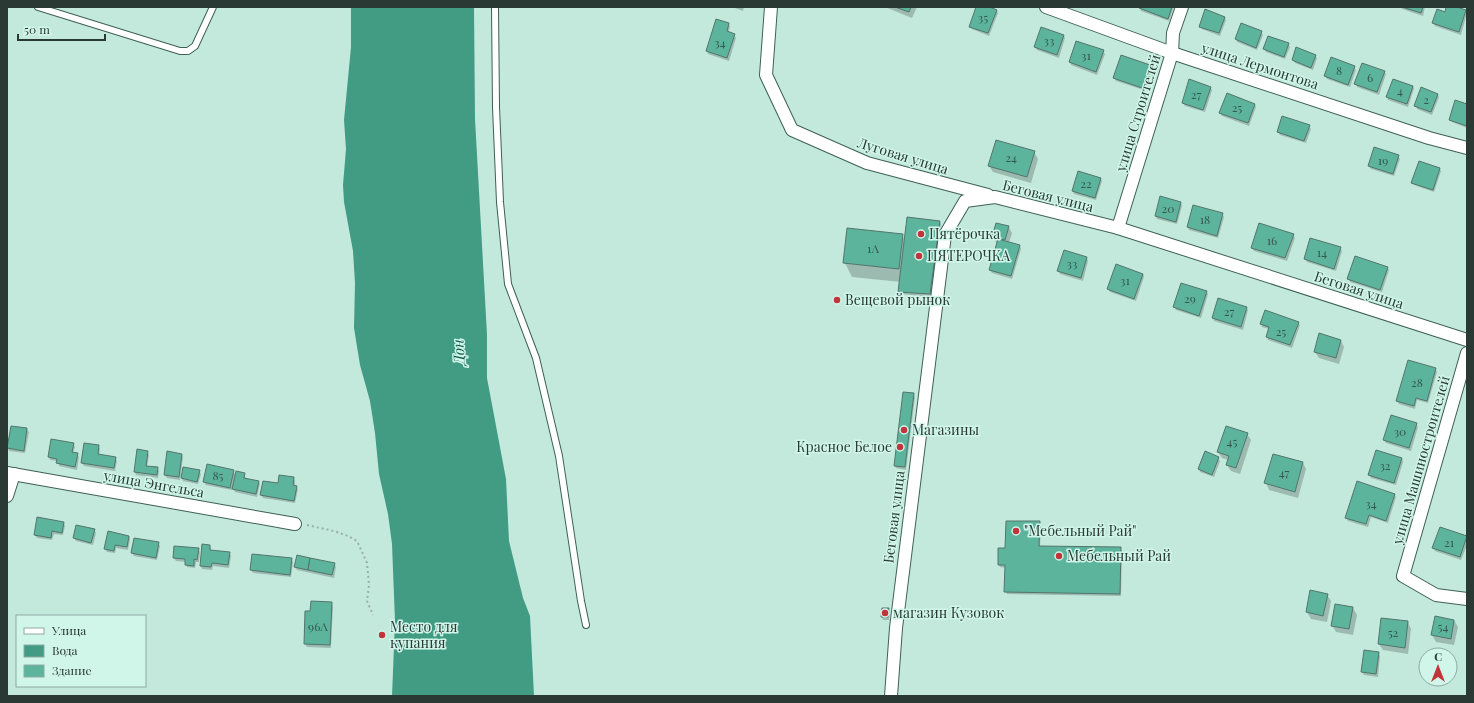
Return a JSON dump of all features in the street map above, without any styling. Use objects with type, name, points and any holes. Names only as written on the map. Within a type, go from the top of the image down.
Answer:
[{"type":"street","name":"Луговая улица","points":[[771,7],[766,75],[792,130],[867,163],[995,197]]},
{"type":"street","name":"улица Лермонтова","points":[[1046,7],[1172,53],[1429,138],[1467,148]]},
{"type":"street","name":"улица Строителей","points":[[1118,228],[1172,53],[1173,33],[1182,7]]},
{"type":"street","name":"Беговая улица","points":[[891,696],[896,628],[945,235],[965,200],[995,197],[1118,228],[1467,340]]},
{"type":"street","name":"улица Машиностроителей","points":[[1467,353],[1403,576],[1436,595],[1467,599]]},
{"type":"street","points":[[7,496],[10,474]]},
{"type":"street","name":"улица Энгельса","points":[[10,474],[296,524]]},
{"type":"lane","points":[[38,7],[180,51],[188,51],[195,46],[213,7]]},
{"type":"lane","points":[[495,7],[496,107],[500,202],[508,284],[536,358],[559,456],[581,602],[586,625]]},
{"type":"path","points":[[296,524],[334,531],[357,541],[367,563],[369,585],[367,601],[373,614]]},
{"type":"water","name":"Дон","points":[[351,7],[474,7],[475,119],[487,335],[487,378],[506,479],[509,541],[523,598],[530,616],[534,696],[392,696],[395,621],[392,544],[388,514],[379,474],[370,401],[360,365],[354,328],[355,283],[353,251],[344,202],[343,185],[346,149],[344,120],[351,47]]},
{"type":"building","points":[[895,7],[911,7],[909,12]]},
{"type":"building","points":[[976,7],[990,7],[997,10],[988,33],[969,27]]},
{"type":"building","points":[[1139,7],[1172,7],[1168,19]]},
{"type":"building","points":[[1402,7],[1423,7],[1421,13]]},
{"type":"building","points":[[1446,7],[1457,7],[1466,10],[1459,32],[1432,23],[1437,9],[1445,12]]},
{"type":"building","points":[[1205,9],[1225,17],[1219,33],[1199,27]]},
{"type":"building","points":[[716,19],[729,23],[727,31],[735,34],[727,58],[706,51]]},
{"type":"building","points":[[1241,23],[1262,31],[1256,48],[1235,39]]},
{"type":"building","points":[[1041,27],[1064,35],[1057,55],[1034,47]]},
{"type":"building","points":[[1268,36],[1289,43],[1284,57],[1263,49]]},
{"type":"building","points":[[1076,41],[1104,50],[1096,72],[1069,62]]},
{"type":"building","points":[[1296,47],[1316,55],[1311,68],[1292,60]]},
{"type":"building","points":[[1121,55],[1153,66],[1145,89],[1113,78]]},
{"type":"building","points":[[1331,57],[1355,66],[1348,85],[1324,76]]},
{"type":"building","points":[[1362,63],[1385,71],[1377,92],[1354,84]]},
{"type":"building","points":[[1189,79],[1211,87],[1203,110],[1182,103]]},
{"type":"building","points":[[1393,79],[1413,86],[1407,104],[1386,97]]},
{"type":"building","points":[[1421,87],[1438,94],[1431,112],[1414,106]]},
{"type":"building","points":[[1227,93],[1255,104],[1248,123],[1219,113]]},
{"type":"building","points":[[1455,100],[1467,104],[1467,126],[1449,120]]},
{"type":"building","points":[[1282,116],[1310,125],[1304,141],[1277,132]]},
{"type":"building","points":[[996,140],[1035,151],[1027,177],[988,166]]},
{"type":"building","points":[[1374,147],[1399,155],[1393,174],[1368,166]]},
{"type":"building","points":[[1419,161],[1440,168],[1433,190],[1411,183]]},
{"type":"building","points":[[1078,171],[1101,178],[1095,198],[1072,191]]},
{"type":"building","points":[[1160,196],[1181,202],[1176,222],[1155,216]]},
{"type":"building","points":[[1193,205],[1223,213],[1217,236],[1187,227]]},
{"type":"building","name":"ПЯТЕРОЧКА","points":[[907,217],[940,221],[930,294],[898,292]]},
{"type":"building","points":[[996,223],[1009,226],[1005,240],[992,237]]},
{"type":"building","points":[[1259,223],[1294,234],[1285,258],[1251,248]]},
{"type":"building","points":[[847,228],[903,234],[899,269],[843,263]]},
{"type":"building","points":[[1310,238],[1341,247],[1334,269],[1304,259]]},
{"type":"building","points":[[998,239],[1020,245],[1011,276],[989,270]]},
{"type":"building","points":[[1064,250],[1087,257],[1081,278],[1057,271]]},
{"type":"building","points":[[1355,256],[1388,267],[1380,290],[1347,279]]},
{"type":"building","points":[[1116,264],[1143,274],[1134,299],[1107,289]]},
{"type":"building","points":[[1181,283],[1207,291],[1199,316],[1173,307]]},
{"type":"building","points":[[1218,298],[1247,307],[1241,327],[1212,318]]},
{"type":"building","points":[[1265,310],[1299,322],[1290,345],[1266,337],[1269,327],[1260,324]]},
{"type":"building","points":[[1319,333],[1341,340],[1336,358],[1314,352]]},
{"type":"building","points":[[1408,360],[1436,368],[1427,401],[1416,398],[1414,406],[1396,401]]},
{"type":"building","name":"Магазины","points":[[903,392],[914,393],[905,467],[894,466]]},
{"type":"building","points":[[1391,415],[1417,423],[1409,448],[1383,440]]},
{"type":"building","points":[[11,426],[27,428],[24,451],[7,448]]},
{"type":"building","points":[[1226,426],[1248,433],[1236,468],[1226,465],[1229,456],[1217,452]]},
{"type":"building","points":[[51,439],[74,443],[72,452],[78,453],[75,467],[56,463],[57,459],[48,457]]},
{"type":"building","points":[[84,443],[99,445],[98,454],[116,457],[114,468],[81,463]]},
{"type":"building","points":[[137,449],[148,451],[146,466],[158,467],[157,475],[134,472]]},
{"type":"building","points":[[1376,450],[1402,458],[1394,483],[1368,475]]},
{"type":"building","points":[[167,451],[182,454],[179,477],[164,475]]},
{"type":"building","points":[[1205,451],[1219,457],[1212,475],[1198,469]]},
{"type":"building","points":[[1273,454],[1303,462],[1295,492],[1264,483]]},
{"type":"building","points":[[207,464],[234,470],[230,488],[203,482]]},
{"type":"building","points":[[183,467],[200,470],[197,482],[181,478]]},
{"type":"building","points":[[236,471],[245,473],[244,478],[259,481],[256,494],[232,489]]},
{"type":"building","points":[[279,475],[294,477],[293,485],[297,486],[294,501],[260,495],[263,481],[278,483]]},
{"type":"building","points":[[1357,481],[1395,494],[1386,521],[1369,515],[1366,524],[1345,518]]},
{"type":"building","points":[[37,517],[64,522],[62,533],[52,531],[51,538],[34,535]]},
{"type":"building","name":"Мебельный Рай","points":[[1006,521],[1040,521],[1039,546],[1121,547],[1120,594],[1004,592],[1005,565],[998,565],[998,548],[1005,548]]},
{"type":"building","points":[[76,525],[95,529],[91,543],[73,538]]},
{"type":"building","points":[[1440,527],[1467,536],[1460,557],[1432,548]]},
{"type":"building","points":[[108,531],[129,536],[127,547],[115,545],[114,551],[104,549]]},
{"type":"building","points":[[134,538],[159,542],[156,558],[131,553]]},
{"type":"building","points":[[202,544],[210,545],[210,550],[230,552],[228,565],[212,563],[211,567],[200,566]]},
{"type":"building","points":[[174,546],[199,548],[197,560],[194,559],[194,566],[185,565],[185,559],[173,558]]},
{"type":"building","points":[[252,554],[292,558],[290,575],[250,570]]},
{"type":"building","points":[[297,555],[310,558],[308,570],[294,567]]},
{"type":"building","points":[[310,558],[335,563],[332,575],[308,570]]},
{"type":"building","points":[[1310,590],[1328,594],[1323,616],[1306,612]]},
{"type":"building","points":[[311,601],[332,602],[330,645],[304,644],[305,611],[310,611]]},
{"type":"building","points":[[1335,604],[1353,607],[1349,629],[1331,626]]},
{"type":"building","name":"магазин Кузовок","points":[[882,608],[889,608],[888,617],[881,617]]},
{"type":"building","points":[[1435,616],[1454,620],[1451,639],[1431,635]]},
{"type":"building","points":[[1381,618],[1408,621],[1405,648],[1378,644]]},
{"type":"building","points":[[1364,650],[1379,652],[1376,674],[1361,672]]},
{"type":"place","name":"Пятёрочка","points":[[921,234]]},
{"type":"place","name":"ПЯТЕРОЧКА","points":[[919,256]]},
{"type":"place","name":"Вещевой рынок","points":[[837,300]]},
{"type":"place","name":"Магазины","points":[[904,430]]},
{"type":"place","name":"Красное Белое","points":[[900,447]]},
{"type":"place","name":"\"Мебельный Рай\"","points":[[1016,531]]},
{"type":"place","name":"Мебельный Рай","points":[[1059,556]]},
{"type":"place","name":"магазин Кузовок","points":[[885,613]]},
{"type":"place","name":"Место для купания","points":[[382,635]]}]
